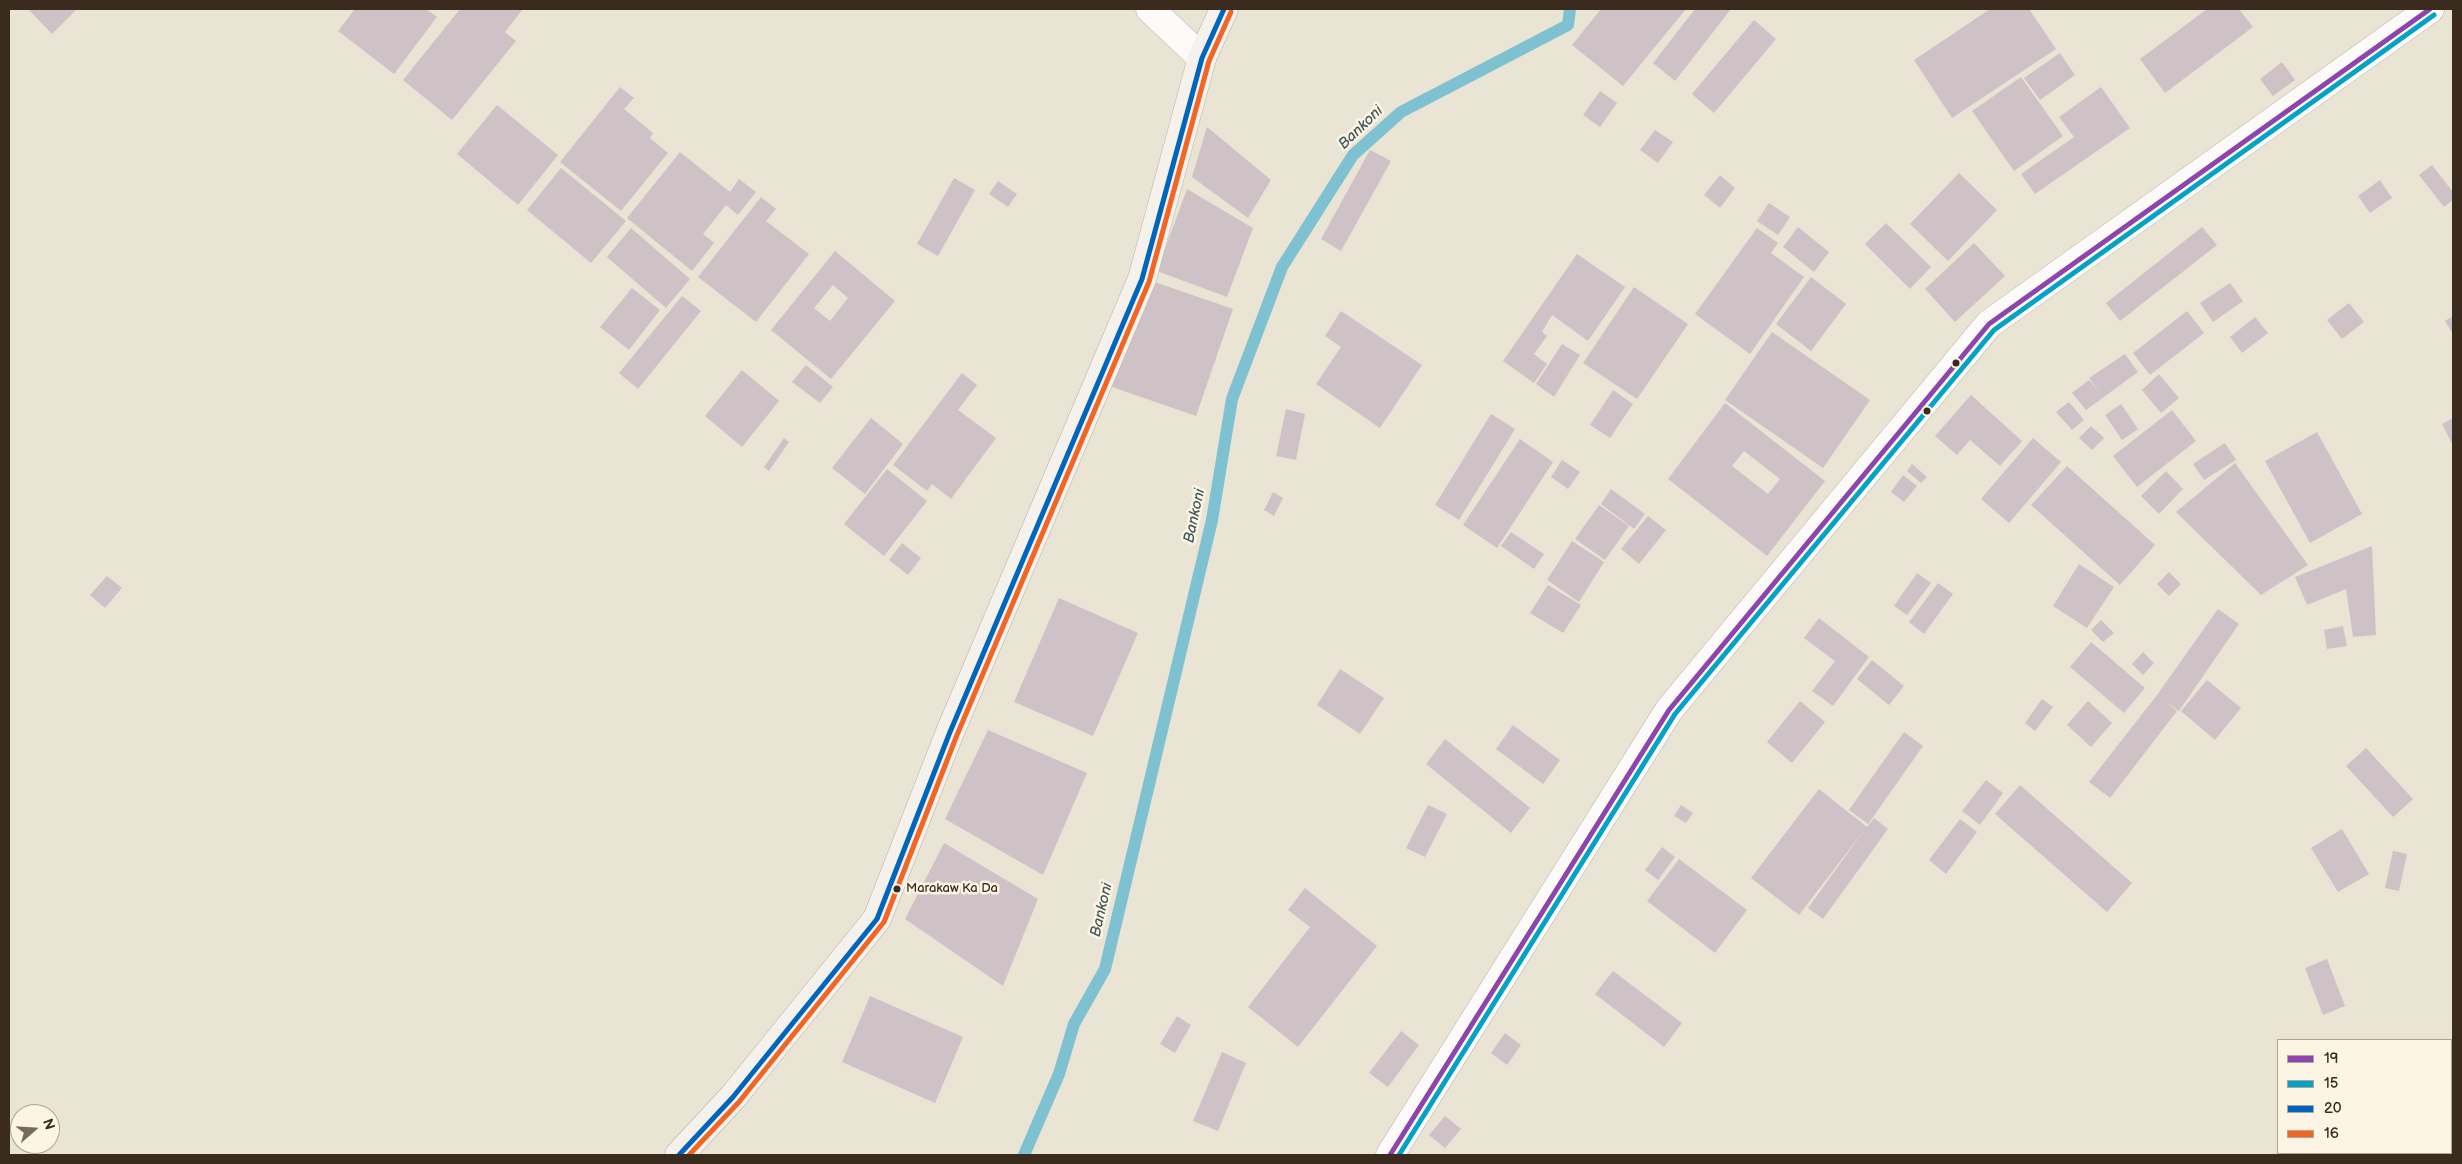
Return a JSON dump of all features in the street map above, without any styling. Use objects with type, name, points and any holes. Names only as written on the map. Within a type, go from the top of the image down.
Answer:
[{"type":"street","points":[[1150,9],[1202,58]]},
{"type":"street","points":[[679,1155],[733,1097],[877,919],[950,732],[1142,279],[1202,58],[1224,9]]},
{"type":"street","points":[[1390,1155],[1669,710],[1989,324],[2430,9]]},
{"type":"building","points":[[28,9],[77,9],[52,34]]},
{"type":"building","points":[[355,9],[426,9],[437,17],[394,74],[338,31]]},
{"type":"building","points":[[460,9],[523,9],[505,32],[516,41],[452,120],[403,80]]},
{"type":"building","points":[[1601,9],[1686,9],[1623,86],[1572,45]]},
{"type":"building","points":[[1695,9],[1731,9],[1675,81],[1653,63]]},
{"type":"building","points":[[1990,9],[2029,9],[2056,49],[1952,118],[1914,60]]},
{"type":"building","points":[[2207,9],[2239,9],[2253,27],[2165,93],[2140,59]]},
{"type":"building","points":[[1754,20],[1776,39],[1714,113],[1692,94]]},
{"type":"building","points":[[2060,53],[2075,75],[2040,100],[2024,78]]},
{"type":"building","points":[[2282,62],[2295,80],[2273,96],[2260,79]]},
{"type":"building","points":[[2021,77],[2063,136],[2014,171],[1972,111]]},
{"type":"building","points":[[620,87],[634,98],[624,109],[653,133],[650,138],[668,153],[621,211],[560,162]]},
{"type":"building","points":[[2101,87],[2130,128],[2035,194],[2021,174],[2074,137],[2059,117]]},
{"type":"building","points":[[1600,91],[1617,103],[1600,127],[1583,115]]},
{"type":"building","points":[[497,105],[558,155],[518,205],[457,154]]},
{"type":"building","points":[[1207,127],[1271,180],[1248,218],[1192,177]]},
{"type":"building","points":[[1655,130],[1673,142],[1658,163],[1640,150]]},
{"type":"building","points":[[1370,150],[1391,161],[1341,251],[1321,239]]},
{"type":"building","points":[[680,152],[730,192],[739,179],[756,192],[738,215],[726,205],[703,234],[714,243],[692,271],[627,218]]},
{"type":"building","points":[[2432,165],[2453,192],[2453,200],[2444,207],[2419,175]]},
{"type":"building","points":[[561,168],[626,221],[591,263],[527,210]]},
{"type":"building","points":[[1959,173],[1997,210],[1948,261],[1910,224]]},
{"type":"building","points":[[1720,175],[1735,188],[1720,208],[1704,195]]},
{"type":"building","points":[[954,178],[975,190],[938,256],[917,244]]},
{"type":"building","points":[[2380,180],[2392,198],[2370,213],[2358,196]]},
{"type":"building","points":[[998,181],[1017,194],[1008,207],[989,194]]},
{"type":"building","points":[[1187,189],[1253,228],[1227,297],[1157,271]]},
{"type":"building","points":[[761,197],[776,209],[766,221],[809,254],[756,322],[698,277]]},
{"type":"building","points":[[1769,203],[1790,217],[1778,235],[1757,221]]},
{"type":"building","points":[[1886,223],[1931,267],[1910,289],[1865,244]]},
{"type":"building","points":[[1798,227],[1829,252],[1814,272],[1783,247]]},
{"type":"building","points":[[2202,227],[2217,245],[2120,321],[2106,303]]},
{"type":"building","points":[[631,228],[690,279],[666,308],[607,257]]},
{"type":"building","points":[[1757,228],[1778,243],[1771,253],[1804,277],[1750,354],[1695,314]]},
{"type":"building","points":[[1974,243],[2005,276],[1955,322],[1925,289]]},
{"type":"building","points":[[835,251],[895,301],[831,379],[771,330]],"holes":[[[833,285],[848,298],[830,321],[814,308]]]},
{"type":"building","points":[[1577,254],[1625,287],[1588,341],[1552,315],[1542,332],[1547,336],[1534,354],[1547,364],[1534,383],[1503,361]]},
{"type":"building","points":[[1811,277],[1846,304],[1811,351],[1776,324]]},
{"type":"building","points":[[1149,280],[1233,309],[1196,416],[1112,387]]},
{"type":"building","points":[[2230,283],[2243,301],[2213,322],[2200,303]]},
{"type":"building","points":[[1634,287],[1688,324],[1637,399],[1583,363]]},
{"type":"building","points":[[632,288],[660,310],[629,350],[600,327]]},
{"type":"building","points":[[682,296],[701,311],[638,389],[619,373]]},
{"type":"building","points":[[2349,303],[2364,322],[2342,339],[2327,320]]},
{"type":"building","points":[[1341,311],[1422,365],[1380,428],[1316,384],[1341,347],[1325,336]]},
{"type":"building","points":[[2187,311],[2204,333],[2150,375],[2133,353]]},
{"type":"building","points":[[2453,316],[2453,334],[2445,321]]},
{"type":"building","points":[[2255,317],[2268,333],[2242,353],[2230,337]]},
{"type":"building","points":[[1772,332],[1870,400],[1823,468],[1725,400]]},
{"type":"building","points":[[1562,344],[1580,355],[1554,397],[1536,384]]},
{"type":"building","points":[[2125,354],[2138,372],[2086,410],[2072,393],[2089,380],[2100,393],[2089,378]]},
{"type":"building","points":[[806,365],[833,387],[820,403],[792,382]]},
{"type":"building","points":[[742,370],[779,401],[742,447],[705,416]]},
{"type":"building","points":[[962,373],[977,385],[958,410],[996,438],[951,499],[932,484],[927,491],[893,465]]},
{"type":"building","points":[[2159,374],[2179,398],[2161,413],[2142,390]]},
{"type":"building","points":[[1613,390],[1633,404],[1610,438],[1590,425]]},
{"type":"building","points":[[1971,395],[2022,441],[2000,466],[1970,440],[1957,455],[1935,436]]},
{"type":"building","points":[[2069,402],[2084,420],[2072,430],[2056,412]]},
{"type":"building","points":[[1725,403],[1825,481],[1767,556],[1668,479]],"holes":[[[1744,451],[1780,479],[1768,494],[1732,466]]]},
{"type":"building","points":[[2121,404],[2138,429],[2122,440],[2105,415]]},
{"type":"building","points":[[1286,409],[1305,414],[1296,460],[1276,456]]},
{"type":"building","points":[[2172,410],[2196,441],[2137,487],[2113,456]]},
{"type":"building","points":[[1491,414],[1515,429],[1459,520],[1435,505]]},
{"type":"building","points":[[871,418],[903,444],[865,494],[832,468]]},
{"type":"building","points":[[2453,418],[2453,446],[2442,424]]},
{"type":"building","points":[[2091,426],[2104,438],[2092,450],[2079,438]]},
{"type":"building","points":[[2317,432],[2362,514],[2310,543],[2265,461]]},
{"type":"building","points":[[784,438],[789,442],[769,471],[764,467]]},
{"type":"building","points":[[2033,438],[2061,462],[2009,523],[1981,499]]},
{"type":"building","points":[[1520,439],[1553,462],[1497,548],[1463,525]]},
{"type":"building","points":[[2225,443],[2236,460],[2204,480],[2193,464]]},
{"type":"building","points":[[1562,460],[1580,472],[1568,489],[1551,477]]},
{"type":"building","points":[[2235,463],[2308,565],[2261,595],[2176,512]]},
{"type":"building","points":[[1912,464],[1927,477],[1921,483],[1907,471]]},
{"type":"building","points":[[2067,466],[2155,545],[2120,585],[2031,505]]},
{"type":"building","points":[[887,469],[927,501],[884,556],[844,524]]},
{"type":"building","points":[[2166,471],[2183,489],[2159,514],[2141,496]]},
{"type":"building","points":[[1903,475],[1917,486],[1904,502],[1891,492]]},
{"type":"building","points":[[1611,489],[1645,514],[1634,529],[1601,504]]},
{"type":"building","points":[[1273,492],[1283,498],[1274,516],[1264,510]]},
{"type":"building","points":[[1599,505],[1629,526],[1605,560],[1575,539]]},
{"type":"building","points":[[1648,516],[1666,530],[1639,564],[1621,549]]},
{"type":"building","points":[[1511,532],[1544,554],[1534,569],[1501,546]]},
{"type":"building","points":[[1572,541],[1604,562],[1579,602],[1547,580]]},
{"type":"building","points":[[902,543],[921,558],[908,575],[889,560]]},
{"type":"building","points":[[2372,546],[2376,635],[2353,637],[2346,589],[2307,605],[2295,577]]},
{"type":"building","points":[[2079,564],[2114,587],[2087,628],[2053,606]]},
{"type":"building","points":[[2169,572],[2181,584],[2169,596],[2157,584]]},
{"type":"building","points":[[1917,573],[1931,583],[1907,615],[1894,606]]},
{"type":"building","points":[[107,576],[122,588],[105,608],[90,595]]},
{"type":"building","points":[[1938,583],[1953,594],[1924,634],[1909,622]]},
{"type":"building","points":[[1548,585],[1581,605],[1563,633],[1530,613]]},
{"type":"building","points":[[1059,598],[1138,633],[1093,736],[1014,702]]},
{"type":"building","points":[[2218,609],[2239,624],[2179,711],[2165,701],[2177,711],[2110,798],[2089,782],[2157,695]]},
{"type":"building","points":[[1819,618],[1869,657],[1833,706],[1812,691],[1835,661],[1804,638]]},
{"type":"building","points":[[2101,620],[2114,633],[2103,642],[2091,630]]},
{"type":"building","points":[[2343,626],[2347,646],[2327,649],[2324,630]]},
{"type":"building","points":[[2091,642],[2145,688],[2124,713],[2070,667]]},
{"type":"building","points":[[2143,652],[2154,663],[2143,675],[2132,664]]},
{"type":"building","points":[[1872,660],[1904,686],[1889,705],[1857,679]]},
{"type":"building","points":[[1340,669],[1384,698],[1360,734],[1317,705]]},
{"type":"building","points":[[2207,680],[2241,708],[2215,740],[2181,711]]},
{"type":"building","points":[[2042,699],[2053,707],[2035,731],[2025,723]]},
{"type":"building","points":[[1800,701],[1825,722],[1792,763],[1767,742]]},
{"type":"building","points":[[2088,701],[2112,723],[2091,747],[2067,725]]},
{"type":"building","points":[[1513,725],[1560,760],[1543,784],[1496,749]]},
{"type":"building","points":[[988,730],[1087,773],[1043,875],[945,819]]},
{"type":"building","points":[[1904,732],[1923,746],[1868,824],[1849,810]]},
{"type":"building","points":[[1445,739],[1530,808],[1511,833],[1426,764]]},
{"type":"building","points":[[2366,748],[2413,799],[2393,817],[2346,766]]},
{"type":"building","points":[[1986,780],[2003,793],[1980,825],[1962,811]]},
{"type":"building","points":[[2020,785],[2132,883],[2107,912],[1995,814]]},
{"type":"building","points":[[1819,789],[1867,827],[1874,818],[1888,829],[1823,919],[1808,908],[1865,829],[1799,915],[1751,878]]},
{"type":"building","points":[[1428,805],[1447,814],[1425,857],[1406,848]]},
{"type":"building","points":[[1681,805],[1693,813],[1686,823],[1674,816]]},
{"type":"building","points":[[1960,819],[1977,832],[1946,874],[1929,860]]},
{"type":"building","points":[[2342,829],[2369,874],[2338,892],[2311,848]]},
{"type":"building","points":[[944,843],[1038,899],[1003,986],[905,919]]},
{"type":"building","points":[[1662,847],[1675,857],[1658,880],[1645,870]]},
{"type":"building","points":[[2393,851],[2407,854],[2399,891],[2385,888]]},
{"type":"building","points":[[1679,859],[1747,910],[1715,953],[1647,901]]},
{"type":"building","points":[[1305,888],[1377,946],[1298,1047],[1248,1007],[1310,927],[1288,910]]},
{"type":"building","points":[[2327,959],[2345,1006],[2323,1015],[2305,968]]},
{"type":"building","points":[[1613,971],[1682,1023],[1664,1047],[1595,994]]},
{"type":"building","points":[[870,996],[963,1037],[935,1103],[842,1062]]},
{"type":"building","points":[[1177,1016],[1191,1025],[1175,1053],[1160,1044]]},
{"type":"building","points":[[1401,1031],[1419,1045],[1388,1087],[1369,1073]]},
{"type":"building","points":[[1505,1033],[1521,1045],[1507,1065],[1491,1053]]},
{"type":"building","points":[[1222,1052],[1246,1063],[1218,1131],[1193,1121]]},
{"type":"building","points":[[2452,1111],[2453,1155],[2439,1155],[2452,1154]]},
{"type":"building","points":[[1445,1116],[1461,1129],[1445,1148],[1429,1135]]},
{"type":"waterway","name":"Bankoni","points":[[1024,1155],[1059,1074],[1074,1024],[1105,969],[1212,520],[1232,399],[1282,267],[1353,155],[1401,112],[1568,25],[1570,9]]},
{"type":"transit line","name":"20","points":[[679,1155],[733,1097],[877,919],[950,732],[1142,279],[1202,58],[1224,9]]},
{"type":"transit line","name":"19","points":[[1390,1155],[1669,710],[1989,324],[2430,9]]},
{"type":"transit line","name":"16","points":[[689,1155],[739,1102],[884,922],[957,735],[1149,282],[1209,61],[1231,12]]},
{"type":"transit line","name":"15","points":[[1399,1155],[1675,714],[1994,330],[2434,15]]},
{"type":"place","name":"Marakaw Ka Da","points":[[897,889]]}]
